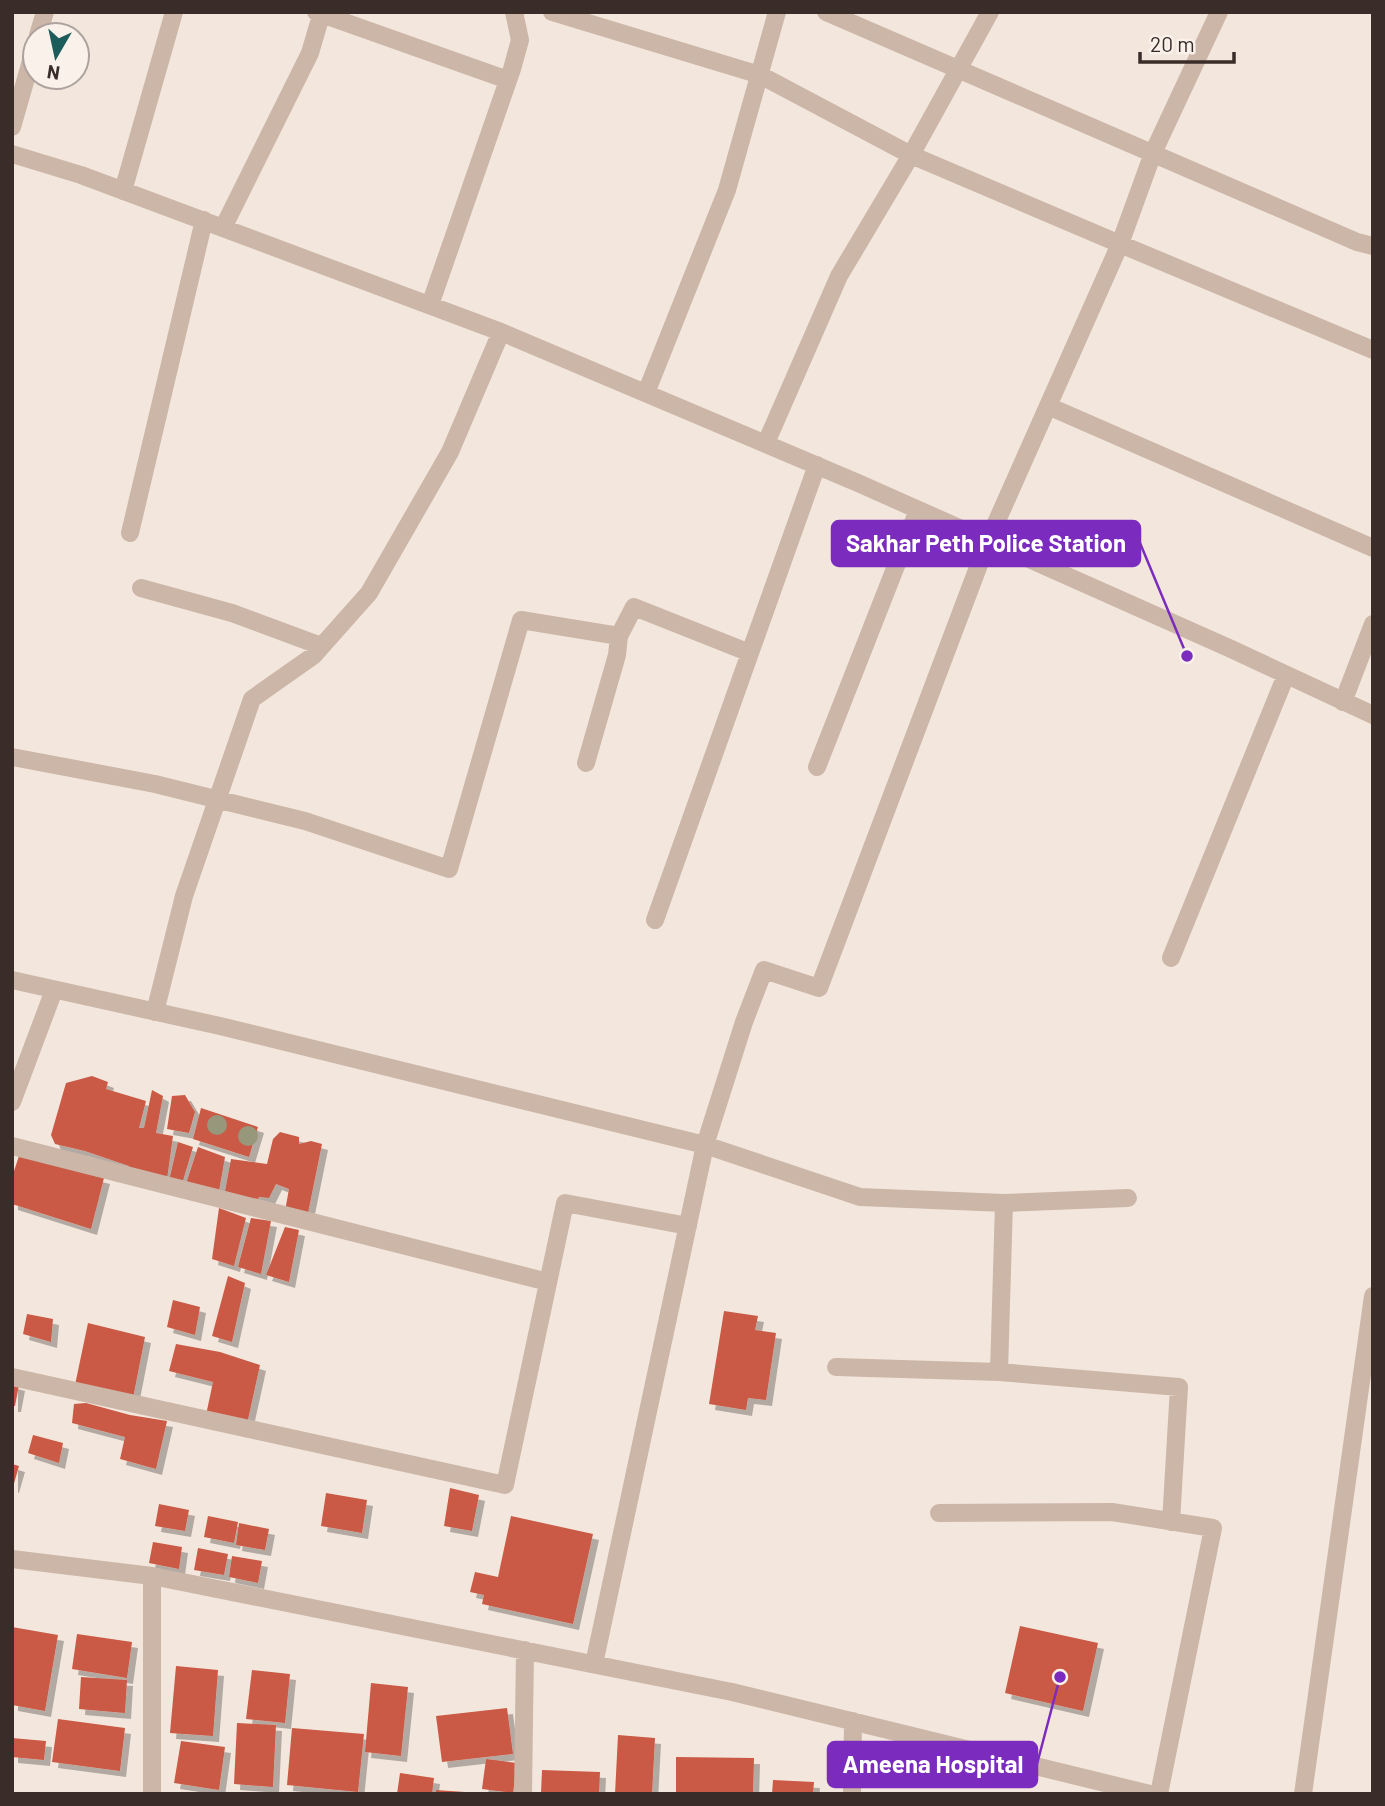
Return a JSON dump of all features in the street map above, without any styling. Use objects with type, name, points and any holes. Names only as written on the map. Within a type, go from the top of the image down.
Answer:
[{"type":"street","points":[[122,191],[174,12]]},
{"type":"street","points":[[430,305],[509,80],[520,40],[514,12]]},
{"type":"street","points":[[552,12],[760,75],[911,155],[1373,350]]},
{"type":"street","points":[[646,393],[727,190],[777,12]]},
{"type":"street","points":[[827,12],[1345,237],[1373,246]]},
{"type":"street","points":[[766,443],[839,276],[911,155],[990,12]]},
{"type":"street","points":[[594,1664],[705,1145],[744,1022],[764,970],[819,988],[988,541],[1119,244],[1153,153],[1219,12]]},
{"type":"street","points":[[223,228],[310,53],[319,13],[509,80]]},
{"type":"street","points":[[12,127],[22,91]]},
{"type":"street","points":[[12,155],[80,175],[501,331],[817,465],[1373,715]]},
{"type":"street","points":[[130,533],[204,220]]},
{"type":"street","points":[[155,1012],[184,897],[252,699],[313,656],[369,593],[450,452],[501,331]]},
{"type":"street","points":[[1048,406],[1373,548]]},
{"type":"street","points":[[655,920],[817,465]]},
{"type":"street","points":[[817,767],[918,510]]},
{"type":"street","points":[[141,588],[232,613],[321,646]]},
{"type":"street","points":[[586,763],[617,655],[619,636],[634,607],[750,653]]},
{"type":"street","points":[[12,757],[155,784],[305,821],[449,869],[521,620],[619,636]]},
{"type":"street","points":[[1343,702],[1373,624]]},
{"type":"street","points":[[1171,958],[1286,675]]},
{"type":"street","points":[[12,981],[220,1026],[705,1145],[860,1198],[1004,1203],[1128,1198]]},
{"type":"street","points":[[12,1102],[54,990]]},
{"type":"street","points":[[12,1146],[548,1282]]},
{"type":"street","points":[[12,1377],[505,1485],[565,1203],[688,1226]]},
{"type":"street","points":[[999,1372],[1004,1203]]},
{"type":"street","points":[[1303,1794],[1373,1296]]},
{"type":"street","points":[[836,1367],[999,1372],[1179,1387],[1171,1522]]},
{"type":"street","points":[[939,1513],[1112,1512],[1213,1528],[1159,1794]]},
{"type":"street","points":[[12,1559],[152,1576],[732,1692],[1150,1794]]},
{"type":"street","points":[[152,1576],[152,1794]]},
{"type":"street","points":[[523,1794],[525,1650]]},
{"type":"street","points":[[852,1794],[853,1721]]},
{"type":"building","points":[[92,1076],[108,1082],[106,1089],[146,1101],[139,1128],[144,1128],[152,1090],[163,1096],[156,1133],[173,1136],[167,1179],[142,1170],[144,1175],[128,1170],[129,1166],[55,1144],[51,1135],[66,1083]]},
{"type":"building","points":[[185,1095],[195,1112],[189,1133],[167,1129],[172,1096]]},
{"type":"building","points":[[201,1108],[258,1127],[249,1157],[193,1139]]},
{"type":"building","points":[[280,1132],[299,1137],[299,1144],[311,1141],[322,1144],[307,1218],[285,1211],[289,1189],[276,1184],[269,1198],[259,1197],[255,1206],[224,1197],[231,1159],[267,1164],[273,1139]]},
{"type":"building","points":[[178,1142],[193,1147],[182,1184],[169,1181]]},
{"type":"building","points":[[198,1147],[225,1157],[219,1191],[186,1184]]},
{"type":"building","points":[[19,1156],[104,1178],[91,1229],[12,1204],[12,1177]]},
{"type":"building","points":[[219,1208],[246,1218],[234,1266],[212,1259]]},
{"type":"building","points":[[251,1218],[271,1221],[261,1274],[238,1267]]},
{"type":"building","points":[[285,1227],[299,1230],[289,1282],[266,1275]]},
{"type":"building","points":[[228,1276],[245,1283],[232,1342],[212,1336]]},
{"type":"building","points":[[173,1300],[200,1307],[195,1335],[167,1327]]},
{"type":"building","points":[[724,1311],[758,1316],[755,1330],[776,1333],[766,1400],[748,1398],[746,1410],[709,1404]]},
{"type":"building","points":[[27,1314],[53,1319],[51,1342],[23,1334]]},
{"type":"building","points":[[88,1323],[145,1337],[133,1398],[75,1385]]},
{"type":"building","points":[[176,1344],[220,1352],[260,1365],[247,1424],[206,1415],[213,1382],[169,1371]]},
{"type":"building","points":[[12,1383],[19,1385],[15,1406],[12,1406]]},
{"type":"building","points":[[86,1403],[130,1415],[167,1421],[156,1469],[120,1459],[125,1437],[72,1423],[74,1404]]},
{"type":"building","points":[[33,1435],[63,1443],[59,1463],[28,1453]]},
{"type":"building","points":[[12,1464],[19,1466],[13,1487],[12,1487]]},
{"type":"building","points":[[450,1488],[479,1495],[472,1531],[444,1526]]},
{"type":"building","points":[[326,1493],[367,1500],[362,1533],[321,1526]]},
{"type":"building","points":[[159,1504],[189,1510],[185,1531],[155,1526]]},
{"type":"building","points":[[208,1516],[238,1522],[234,1543],[204,1537]]},
{"type":"building","points":[[511,1516],[593,1534],[573,1624],[482,1604],[484,1595],[470,1592],[475,1572],[498,1577]]},
{"type":"building","points":[[239,1523],[269,1529],[265,1550],[236,1545]]},
{"type":"building","points":[[153,1542],[182,1547],[179,1569],[149,1563]]},
{"type":"building","points":[[198,1548],[228,1554],[224,1575],[194,1570]]},
{"type":"building","points":[[232,1556],[262,1561],[258,1583],[229,1577]]},
{"type":"building","points":[[1020,1626],[1098,1643],[1083,1711],[1005,1693]]},
{"type":"building","points":[[12,1627],[58,1635],[45,1711],[12,1705]]},
{"type":"building","points":[[77,1634],[132,1642],[127,1678],[72,1669]]},
{"type":"building","points":[[176,1666],[218,1670],[213,1736],[170,1733]]},
{"type":"building","points":[[252,1670],[290,1674],[285,1723],[246,1719]]},
{"type":"building","points":[[81,1677],[127,1680],[125,1713],[79,1709]]},
{"type":"building","points":[[371,1683],[408,1687],[401,1756],[365,1752]]},
{"type":"building","points":[[507,1708],[513,1754],[442,1762],[436,1716]]},
{"type":"building","points":[[58,1719],[125,1728],[120,1771],[52,1762]]},
{"type":"building","points":[[237,1723],[276,1725],[273,1787],[234,1784]]},
{"type":"building","points":[[292,1728],[364,1734],[358,1792],[287,1785]]},
{"type":"building","points":[[618,1735],[655,1738],[652,1794],[615,1794]]},
{"type":"building","points":[[12,1738],[46,1741],[44,1760],[12,1757]]},
{"type":"building","points":[[181,1741],[225,1747],[219,1790],[174,1783]]},
{"type":"building","points":[[676,1757],[754,1758],[753,1794],[676,1794]]},
{"type":"building","points":[[486,1759],[517,1763],[513,1793],[482,1789]]},
{"type":"building","points":[[542,1770],[600,1772],[599,1794],[541,1794]]},
{"type":"building","points":[[400,1773],[434,1778],[432,1794],[397,1794]]},
{"type":"building","points":[[773,1780],[814,1782],[813,1794],[772,1794]]},
{"type":"building","points":[[436,1790],[465,1792],[465,1794],[436,1794]]},
{"type":"place","name":"Sakhar Peth Police Station","points":[[1187,656]]},
{"type":"place","name":"Ameena Hospital","points":[[1060,1677]]}]
